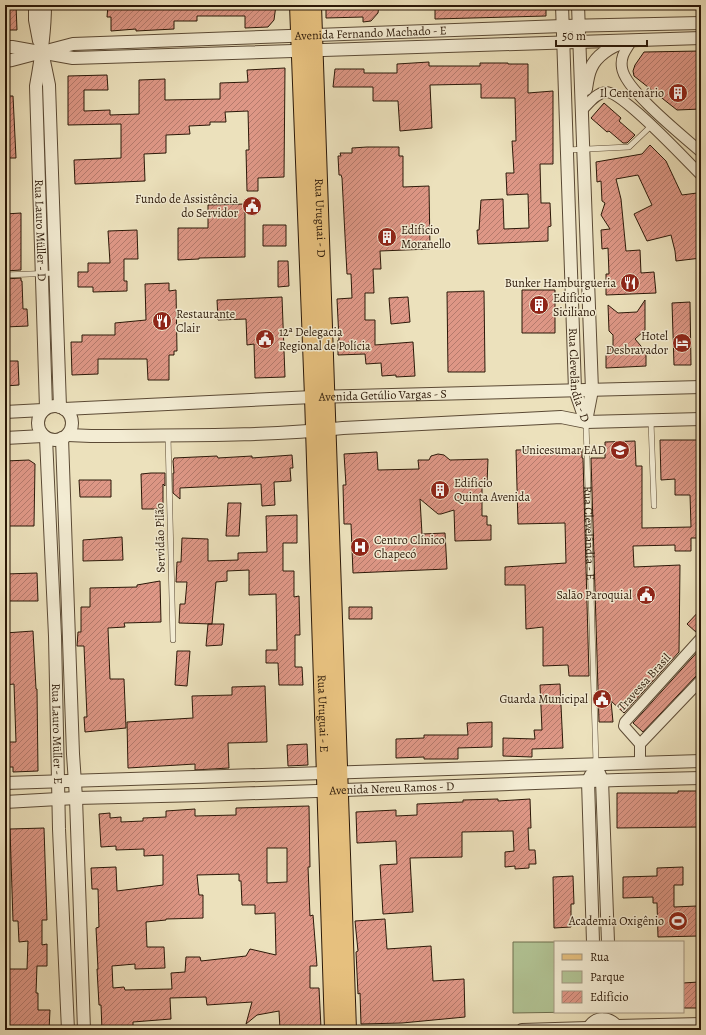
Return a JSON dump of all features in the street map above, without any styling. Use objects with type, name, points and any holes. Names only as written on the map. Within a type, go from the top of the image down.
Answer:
[{"type":"main road","name":"Rua Uruguai - D","points":[[298,5],[307,43]]},
{"type":"main road","name":"Rua Uruguai - D","points":[[313,5],[307,43],[320,396]]},
{"type":"main road","name":"Rua Uruguai - E","points":[[320,396],[332,773],[348,1030]]},
{"type":"main road","name":"Rua Uruguai - E","points":[[333,790],[333,1030]]},
{"type":"street","name":"Rua Lauro Müller - D","points":[[35,5],[35,20],[48,85],[44,136],[49,273],[62,408]]},
{"type":"street","name":"Rua Lauro Müller - D","points":[[42,52],[45,5]]},
{"type":"street","name":"Rua Clevelândia - D","points":[[562,5],[575,390],[586,422]]},
{"type":"street","name":"Rua Clevelândia - D","points":[[578,5],[592,390],[586,422]]},
{"type":"street","name":"Avenida Fernando Machado - E","points":[[5,47],[73,58],[172,54],[443,31],[701,22]]},
{"type":"street","points":[[443,31],[443,46]]},
{"type":"street","name":"Avenida Fernando Machado - E","points":[[5,61],[73,44],[172,41],[443,46],[701,38]]},
{"type":"street","points":[[632,40],[622,55],[624,77],[637,94],[701,152]]},
{"type":"street","points":[[582,110],[591,67],[598,58],[616,45],[632,40]]},
{"type":"street","points":[[172,41],[172,54]]},
{"type":"street","points":[[582,110],[597,95],[606,92],[613,94],[628,104],[652,126],[701,175]]},
{"type":"street","points":[[628,104],[637,94]]},
{"type":"street","name":"Rua Lauro Müller - D","points":[[45,409],[49,273]]},
{"type":"street","name":"Avenida Getúlio Vargas - S","points":[[62,408],[320,396],[701,387]]},
{"type":"street","points":[[5,412],[45,409],[53,406],[62,408],[71,418],[72,424],[65,437]]},
{"type":"street","points":[[45,409],[38,420],[38,426],[45,437]]},
{"type":"street","points":[[5,438],[45,437],[54,440],[65,437],[91,436],[320,430],[561,417],[586,422],[701,419]]},
{"type":"street","name":"Rua Lauro Müller - E","points":[[45,437],[55,644],[55,782],[59,829],[68,1030]]},
{"type":"street","name":"Rua Lauro Müller - E","points":[[65,437],[73,754],[80,780],[79,798],[84,1030]]},
{"type":"street","name":"Travessa Brasil","points":[[640,744],[624,726],[625,722],[701,638]]},
{"type":"street","points":[[640,763],[640,744],[701,680]]},
{"type":"street","name":"Avenida Nereu Ramos - D","points":[[55,782],[701,761]]},
{"type":"street","name":"Rua Clevelândia - E","points":[[596,764],[602,780],[608,941]]},
{"type":"street","name":"Rua Clevelândia - E","points":[[593,941],[588,781],[596,764]]},
{"type":"street","points":[[202,777],[204,795]]},
{"type":"street","name":"Avenida Nereu Ramos - D","points":[[56,800],[602,780],[701,778]]},
{"type":"street","points":[[5,783],[55,782]]},
{"type":"street","points":[[5,802],[56,800]]},
{"type":"street","points":[[522,1030],[592,1023],[603,1018],[615,1022],[701,1024]]},
{"type":"lane","points":[[567,150],[629,147],[652,126]]},
{"type":"lane","points":[[5,275],[49,273]]},
{"type":"lane","points":[[651,420],[654,506]]},
{"type":"lane","name":"Rua Clevelândia - E","points":[[586,422],[596,764]]},
{"type":"lane","name":"Servidão Pilão","points":[[168,435],[173,640]]},
{"type":"green space","points":[[513,942],[554,942],[554,1012],[513,1013]]},
{"type":"building","points":[[5,5],[16,5],[17,30],[5,30]]},
{"type":"building","points":[[108,5],[276,5],[274,20],[268,27],[245,28],[245,16],[197,16],[197,21],[174,21],[174,29],[136,31],[136,29],[111,31],[111,17],[107,17]]},
{"type":"building","points":[[326,5],[379,5],[378,13],[371,21],[363,22],[363,17],[326,18]]},
{"type":"building","points":[[435,5],[546,5],[546,16],[435,19]]},
{"type":"building","name":"Il Centenário","points":[[701,51],[701,109],[677,110],[634,76],[633,71],[635,65],[644,52]]},
{"type":"building","points":[[429,62],[429,66],[480,66],[480,63],[528,64],[528,93],[553,91],[553,164],[540,164],[541,203],[550,203],[551,226],[548,227],[548,241],[478,244],[477,230],[479,230],[481,200],[503,199],[504,229],[529,228],[528,194],[507,195],[506,173],[514,173],[512,141],[516,141],[515,98],[481,98],[481,84],[430,85],[432,128],[400,131],[398,101],[373,101],[373,87],[333,87],[335,69],[364,69],[364,73],[397,73],[397,64]]},
{"type":"building","points":[[285,68],[284,177],[258,178],[258,191],[247,191],[246,150],[249,150],[248,111],[225,112],[226,122],[210,122],[210,125],[189,126],[190,134],[166,135],[166,153],[144,154],[145,181],[75,184],[74,160],[121,158],[121,124],[68,125],[68,76],[107,75],[108,90],[84,90],[84,111],[110,110],[110,115],[139,114],[139,80],[165,79],[165,100],[220,99],[220,83],[248,82],[247,70]]},
{"type":"building","points":[[5,96],[13,96],[16,158],[5,158]]},
{"type":"building","points":[[604,103],[621,118],[619,121],[635,135],[627,143],[623,143],[609,131],[607,132],[591,118]]},
{"type":"building","points":[[650,145],[666,161],[682,195],[697,193],[701,211],[701,258],[676,261],[671,235],[647,241],[634,214],[652,205],[638,175],[616,179],[621,199],[626,251],[640,250],[641,273],[654,272],[656,293],[606,295],[606,274],[609,274],[608,248],[602,249],[601,230],[610,229],[601,215],[605,203],[602,201],[601,181],[597,182],[596,162],[642,154]]},
{"type":"building","points":[[399,147],[399,156],[403,156],[403,187],[429,186],[430,249],[380,251],[381,269],[373,269],[374,293],[365,293],[365,320],[375,320],[375,345],[413,342],[415,376],[382,376],[381,363],[366,364],[365,354],[338,355],[339,340],[337,299],[352,298],[351,274],[347,274],[342,178],[341,175],[339,175],[338,156],[341,156],[340,153],[352,153],[352,148]]},
{"type":"building","points":[[245,204],[245,257],[178,260],[178,228],[208,228],[208,205]]},
{"type":"building","points":[[21,213],[21,270],[5,271],[5,214]]},
{"type":"building","points":[[263,225],[286,225],[286,246],[263,246]]},
{"type":"building","points":[[137,230],[138,259],[124,259],[124,281],[127,281],[127,291],[93,292],[93,287],[78,287],[78,272],[88,272],[88,263],[110,263],[108,231]]},
{"type":"building","points":[[278,261],[288,261],[289,286],[278,287]]},
{"type":"building","points":[[21,278],[23,309],[27,309],[28,326],[5,327],[5,279]]},
{"type":"building","points":[[169,283],[169,291],[176,290],[177,351],[174,351],[174,355],[169,355],[169,380],[148,380],[147,359],[98,359],[98,374],[72,375],[71,342],[82,342],[82,335],[115,335],[115,323],[146,320],[145,284]]},
{"type":"building","name":"Edifício Siciliano","points":[[522,290],[555,290],[555,333],[522,333]]},
{"type":"building","points":[[484,291],[485,372],[448,372],[447,292]]},
{"type":"building","name":"12ª Delegacia Regional de Polícia","points":[[282,297],[285,377],[255,378],[254,344],[247,345],[246,319],[218,320],[217,300]]},
{"type":"building","points":[[408,297],[410,322],[391,324],[389,298]]},
{"type":"building","points":[[645,300],[645,330],[635,339],[646,352],[646,366],[606,368],[606,353],[613,346],[613,335],[609,331],[608,305],[618,313],[637,312]]},
{"type":"building","points":[[690,302],[691,365],[674,365],[672,303]]},
{"type":"building","points":[[5,361],[18,361],[19,385],[5,386]]},
{"type":"building","points":[[660,440],[701,440],[701,538],[691,538],[691,551],[675,551],[675,545],[633,546],[634,567],[680,565],[679,652],[624,713],[611,701],[613,722],[599,722],[591,458],[605,458],[605,442],[635,441],[636,466],[642,466],[642,528],[691,527],[690,495],[675,495],[675,479],[661,480]]},
{"type":"building","points":[[582,449],[589,676],[569,676],[568,665],[543,666],[543,627],[526,629],[525,585],[505,585],[505,567],[566,563],[565,523],[518,524],[516,450]]},
{"type":"building","points":[[377,452],[378,470],[419,469],[418,460],[429,460],[431,456],[438,454],[444,455],[450,460],[488,459],[487,484],[482,484],[482,516],[487,516],[487,525],[491,525],[491,540],[455,541],[454,510],[438,514],[420,499],[422,534],[445,533],[447,569],[353,573],[351,524],[344,524],[343,485],[346,485],[344,454]]},
{"type":"building","points":[[292,455],[293,468],[290,468],[291,481],[274,482],[275,505],[262,506],[261,484],[180,488],[180,499],[173,493],[174,458],[252,456],[252,458]]},
{"type":"building","points":[[29,460],[35,464],[34,526],[5,526],[5,461]]},
{"type":"building","points":[[165,473],[165,486],[163,484],[163,509],[142,509],[141,474]]},
{"type":"building","points":[[79,480],[111,480],[111,497],[80,497]]},
{"type":"building","points":[[228,503],[241,503],[239,536],[226,536]]},
{"type":"building","points":[[297,515],[297,543],[283,543],[283,571],[294,571],[294,597],[299,596],[300,635],[295,635],[295,667],[302,667],[303,685],[279,685],[278,663],[266,663],[266,650],[277,650],[276,594],[249,595],[249,570],[227,571],[227,581],[216,582],[212,624],[179,623],[180,604],[185,604],[187,582],[176,582],[177,562],[181,562],[182,538],[208,539],[208,561],[238,560],[238,553],[267,552],[266,516]]},
{"type":"building","points":[[122,537],[123,560],[83,561],[83,540]]},
{"type":"building","points":[[37,573],[38,601],[5,601],[5,574]]},
{"type":"building","points":[[160,581],[161,622],[124,623],[125,627],[108,628],[110,679],[124,679],[126,728],[85,732],[84,717],[87,717],[84,646],[77,646],[78,632],[81,632],[81,607],[90,607],[90,588],[137,587],[137,585]]},
{"type":"building","points":[[349,607],[372,607],[372,619],[349,619]]},
{"type":"building","points":[[701,609],[701,632],[697,633],[687,624]]},
{"type":"building","points":[[208,624],[224,624],[222,645],[206,646]]},
{"type":"building","points":[[33,631],[37,689],[38,771],[13,772],[13,767],[5,767],[5,742],[16,742],[14,684],[5,685],[5,633]]},
{"type":"building","points":[[701,648],[701,674],[696,676],[643,732],[633,723]]},
{"type":"building","points":[[177,651],[190,651],[187,686],[175,685]]},
{"type":"building","points":[[560,684],[563,748],[532,749],[532,757],[503,756],[503,738],[535,739],[534,730],[542,730],[540,685]]},
{"type":"building","points":[[265,686],[267,742],[228,743],[229,768],[195,770],[195,764],[128,768],[127,722],[193,718],[192,696],[232,695],[232,687]]},
{"type":"building","points":[[492,722],[492,747],[458,748],[458,759],[424,759],[424,757],[396,758],[396,739],[424,738],[424,735],[468,735],[467,723]]},
{"type":"building","points":[[307,744],[308,765],[288,766],[287,745]]},
{"type":"building","points":[[678,791],[701,791],[701,827],[617,828],[617,793],[678,793]]},
{"type":"building","points":[[498,799],[498,801],[530,799],[531,828],[528,828],[529,850],[535,850],[536,864],[529,864],[529,868],[515,869],[515,866],[505,867],[505,852],[514,851],[513,831],[462,832],[462,857],[410,858],[413,912],[383,914],[380,865],[397,864],[396,841],[357,843],[356,812],[396,810],[396,816],[417,815],[417,804]]},
{"type":"building","points":[[309,806],[310,867],[308,867],[310,916],[313,915],[317,966],[310,966],[310,988],[319,988],[321,1028],[280,1029],[279,1011],[257,1015],[246,1024],[252,1002],[207,1005],[206,997],[170,998],[171,1019],[133,1022],[133,1030],[102,1030],[97,969],[96,928],[99,927],[98,889],[92,889],[91,868],[116,867],[117,891],[163,885],[163,855],[144,856],[144,849],[116,850],[116,846],[101,847],[99,814],[110,813],[110,818],[121,817],[121,822],[143,821],[143,818],[166,817],[166,811],[195,809],[195,816],[236,815],[236,808]],"holes":[[[267,848],[287,848],[287,882],[267,883]],[[239,874],[239,881],[241,881],[242,905],[255,905],[255,914],[275,913],[276,955],[250,949],[246,956],[201,961],[200,957],[186,957],[185,972],[171,973],[172,989],[125,990],[124,987],[113,988],[112,966],[135,964],[135,969],[165,968],[164,947],[147,947],[146,922],[166,919],[203,918],[203,895],[199,895],[197,875]]]},
{"type":"building","points":[[44,828],[47,920],[42,920],[42,945],[47,944],[47,966],[37,966],[36,993],[38,993],[38,1010],[50,1010],[49,1030],[5,1030],[5,997],[9,997],[9,969],[27,969],[28,941],[19,942],[18,921],[13,921],[10,829]]},
{"type":"building","points":[[683,867],[683,885],[674,885],[674,907],[697,906],[698,936],[658,937],[657,903],[653,903],[653,897],[623,898],[623,877],[657,876],[657,868]]},
{"type":"building","points":[[573,876],[574,904],[571,904],[571,927],[554,928],[553,877]]},
{"type":"building","points":[[385,919],[387,949],[431,946],[433,981],[464,979],[465,1017],[402,1023],[361,1024],[356,952],[358,951],[355,921]]},
{"type":"building","points":[[699,982],[700,1008],[684,1008],[684,983]]},
{"type":"place","name":"Il Centenário","points":[[678,93]]},
{"type":"place","name":"Fundo de Assistência do Servidor","points":[[252,206]]},
{"type":"place","name":"Edifício Moranello","points":[[387,237]]},
{"type":"place","name":"Bunker Hamburgueria","points":[[630,283]]},
{"type":"place","name":"Edifício Siciliano","points":[[539,305]]},
{"type":"place","name":"Restaurante Clair","points":[[162,321]]},
{"type":"place","name":"12ª Delegacia Regional de Polícia","points":[[265,339]]},
{"type":"place","name":"Hotel Desbravador","points":[[682,343]]},
{"type":"place","name":"Unicesumar EAD","points":[[620,450]]},
{"type":"place","name":"Edifício Quinta Avenida","points":[[440,490]]},
{"type":"place","name":"Centro Clínico Chapecó","points":[[360,547]]},
{"type":"place","name":"Salão Paroquial","points":[[646,595]]},
{"type":"place","name":"Guarda Municipal","points":[[602,699]]},
{"type":"place","name":"Academia Oxigênio","points":[[678,921]]}]
